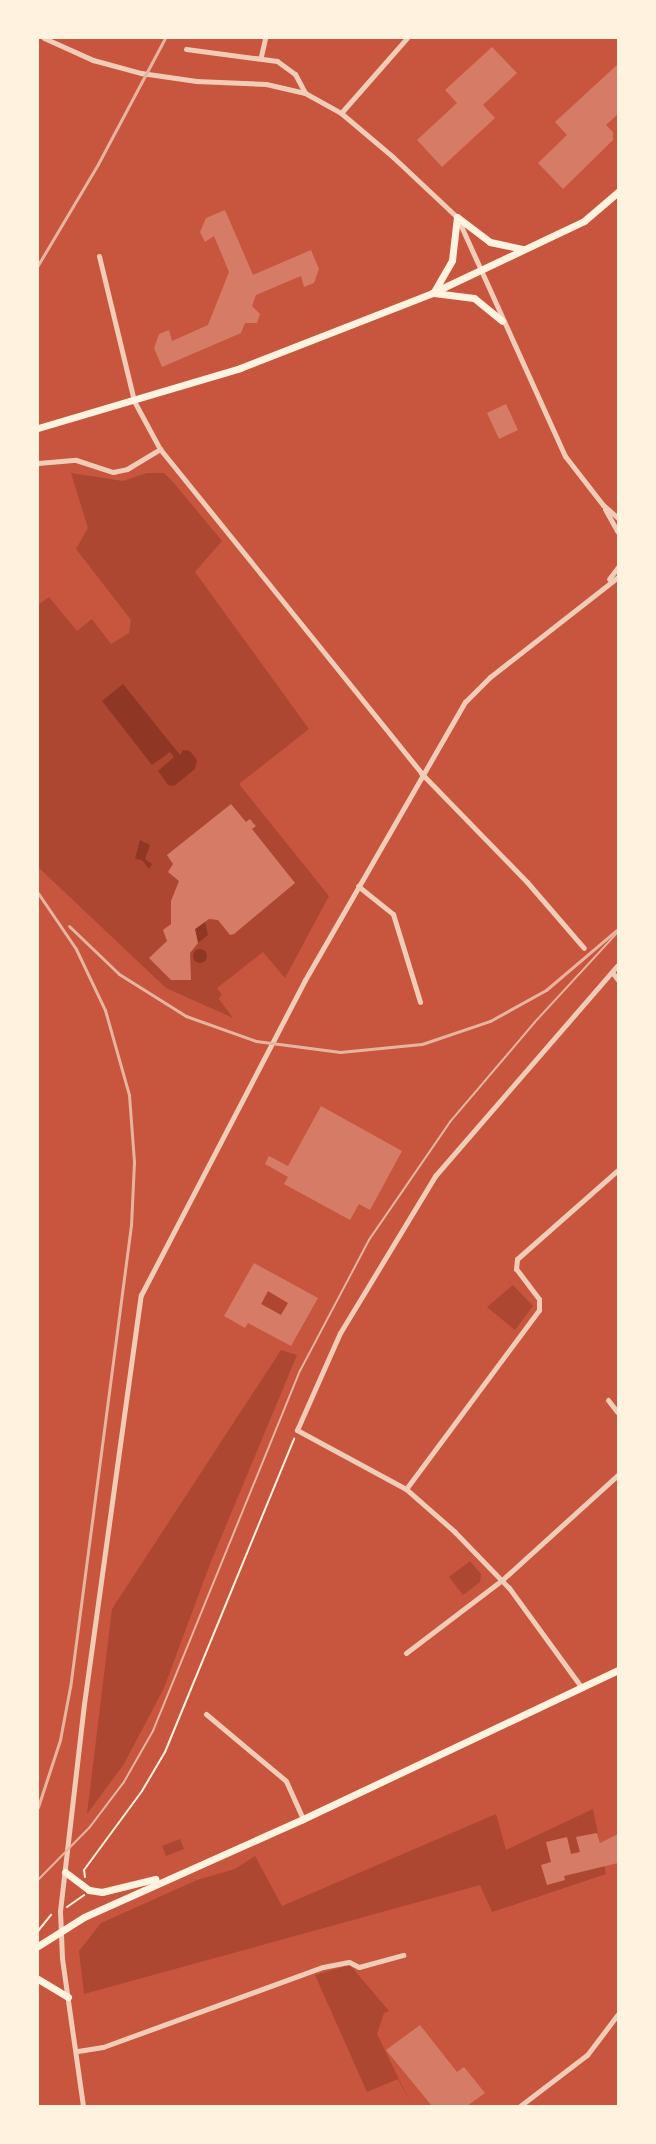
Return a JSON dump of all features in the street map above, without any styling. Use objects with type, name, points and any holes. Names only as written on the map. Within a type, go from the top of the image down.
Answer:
[{"type":"main road","points":[[38,428],[240,368],[432,293],[584,221],[618,192]]},
{"type":"main road","points":[[457,217],[490,242],[525,249]]},
{"type":"main road","points":[[432,293],[452,260],[457,217]]},
{"type":"main road","points":[[432,293],[474,298],[502,321]]},
{"type":"main road","points":[[38,1946],[60,1930],[170,1876],[303,1819],[618,1670]]},
{"type":"main road","points":[[65,1872],[89,1890],[102,1892],[170,1876]]},
{"type":"main road","points":[[38,1979],[68,1997]]},
{"type":"street","points":[[44,38],[93,60],[141,73],[196,81],[266,84],[305,93],[341,113],[446,203],[457,217],[502,321],[565,456],[603,505],[618,532]]},
{"type":"street","points":[[261,56],[265,38]]},
{"type":"street","points":[[341,113],[406,38]]},
{"type":"street","points":[[186,49],[261,56],[287,67],[305,93]]},
{"type":"street","points":[[99,256],[134,401],[160,449],[421,773],[527,882],[584,948]]},
{"type":"street","points":[[38,463],[76,460],[112,472],[127,469],[160,449]]},
{"type":"street","points":[[603,505],[618,518]]},
{"type":"street","points":[[609,581],[618,567]]},
{"type":"street","points":[[83,2106],[78,2051],[68,1997],[60,1930],[60,1911],[139,1302],[305,980],[421,773],[465,702],[609,581],[618,577]]},
{"type":"street","points":[[358,886],[393,914],[420,1002]]},
{"type":"street","points":[[582,1688],[502,1580],[406,1489],[297,1430],[340,1333],[435,1176],[618,965]]},
{"type":"street","points":[[612,972],[618,980]]},
{"type":"street","points":[[406,1489],[539,1310],[539,1299],[516,1269],[517,1259],[618,1170]]},
{"type":"street","points":[[608,1400],[618,1413]]},
{"type":"street","points":[[406,1653],[502,1580],[618,1475]]},
{"type":"street","points":[[206,1714],[286,1782],[303,1819]]},
{"type":"street","points":[[78,2051],[103,2047],[323,1967],[349,1962],[359,1966],[403,1955]]},
{"type":"street","points":[[520,2106],[587,2055],[618,2014]]},
{"type":"path","points":[[38,1931],[47,1917],[79,1901],[89,1890],[84,1870],[142,1791],[165,1752],[297,1430]]},
{"type":"shaded area","points":[[71,473],[123,481],[147,473],[164,473],[174,483],[222,541],[195,572],[309,729],[239,784],[329,896],[285,978],[263,952],[217,988],[222,995],[219,999],[233,1018],[166,988],[38,867],[38,605],[49,597],[77,631],[92,619],[111,644],[129,633],[131,620],[76,549],[88,528]]},
{"type":"shaded area","points":[[123,684],[180,755],[183,750],[190,751],[197,760],[195,769],[174,786],[168,785],[158,771],[174,757],[170,752],[152,765],[102,701]]},
{"type":"shaded area","points":[[140,840],[150,845],[145,859],[152,864],[149,869],[142,860],[135,859]]},
{"type":"shaded area","points":[[205,922],[208,935],[198,943],[195,929]]},
{"type":"shaded area","points":[[197,949],[203,949],[207,956],[203,963],[197,963],[193,959],[193,953]]},
{"type":"shaded area","points":[[513,1285],[533,1306],[515,1330],[487,1307]]},
{"type":"shaded area","points":[[268,1291],[288,1303],[281,1315],[261,1304]]},
{"type":"shaded area","points":[[281,1350],[297,1355],[210,1564],[164,1688],[124,1764],[87,1814],[112,1609]]},
{"type":"shaded area","points":[[470,1561],[481,1574],[480,1582],[463,1595],[449,1577]]},
{"type":"shaded area","points":[[593,1809],[606,1874],[492,1912],[480,1885],[84,1994],[79,1951],[101,1923],[197,1880],[235,1869],[255,1856],[282,1906],[496,1814],[506,1850]]},
{"type":"shaded area","points":[[180,1839],[184,1849],[166,1856],[162,1846]]},
{"type":"shaded area","points":[[350,1965],[389,2011],[384,2013],[377,2034],[412,2106],[398,2079],[367,2092],[315,1975]]},
{"type":"building","points":[[492,47],[517,73],[483,105],[495,118],[442,167],[417,140],[457,103],[445,90]]},
{"type":"building","points":[[618,64],[618,114],[606,125],[613,132],[613,140],[563,189],[538,163],[567,135],[555,122]]},
{"type":"building","points":[[225,210],[253,275],[311,250],[319,269],[314,283],[304,287],[301,276],[256,295],[252,306],[260,314],[257,323],[245,323],[241,333],[162,367],[154,348],[159,334],[169,330],[172,341],[208,325],[229,272],[214,236],[205,242],[200,232],[206,218]]},
{"type":"building","points":[[506,404],[518,430],[499,439],[487,413]]},
{"type":"building","points":[[231,804],[246,822],[250,819],[256,826],[252,829],[295,883],[234,934],[230,935],[218,920],[209,919],[195,929],[198,943],[190,953],[191,980],[171,980],[149,958],[167,941],[163,930],[171,924],[171,901],[179,881],[168,872],[173,864],[167,855]]},
{"type":"building","points":[[321,1106],[402,1151],[370,1210],[359,1204],[350,1220],[284,1184],[288,1177],[265,1164],[269,1156],[288,1166]]},
{"type":"building","points":[[254,1263],[318,1298],[291,1346],[248,1323],[245,1328],[224,1316]],"holes":[[[268,1291],[288,1303],[281,1315],[261,1304]]]},
{"type":"building","points":[[597,1833],[600,1843],[618,1834],[618,1863],[564,1876],[565,1880],[547,1885],[541,1865],[551,1862],[546,1842],[567,1837],[571,1854],[580,1852],[576,1837]]},
{"type":"building","points":[[420,2025],[457,2072],[464,2067],[485,2093],[467,2106],[432,2106],[386,2050]]},
{"type":"tram line","points":[[38,1880],[90,1827],[124,1782],[153,1731],[300,1371],[369,1240],[450,1122],[535,1022],[618,932]]},
{"type":"railway","points":[[38,265],[98,164],[165,38]]},
{"type":"railway","points":[[38,893],[76,949],[105,1010],[129,1095],[134,1162],[131,1225],[70,1687],[60,1740],[38,1807]]},
{"type":"railway","points":[[69,926],[119,974],[186,1016],[256,1041],[340,1052],[422,1044],[490,1021],[546,990],[618,929]]}]
